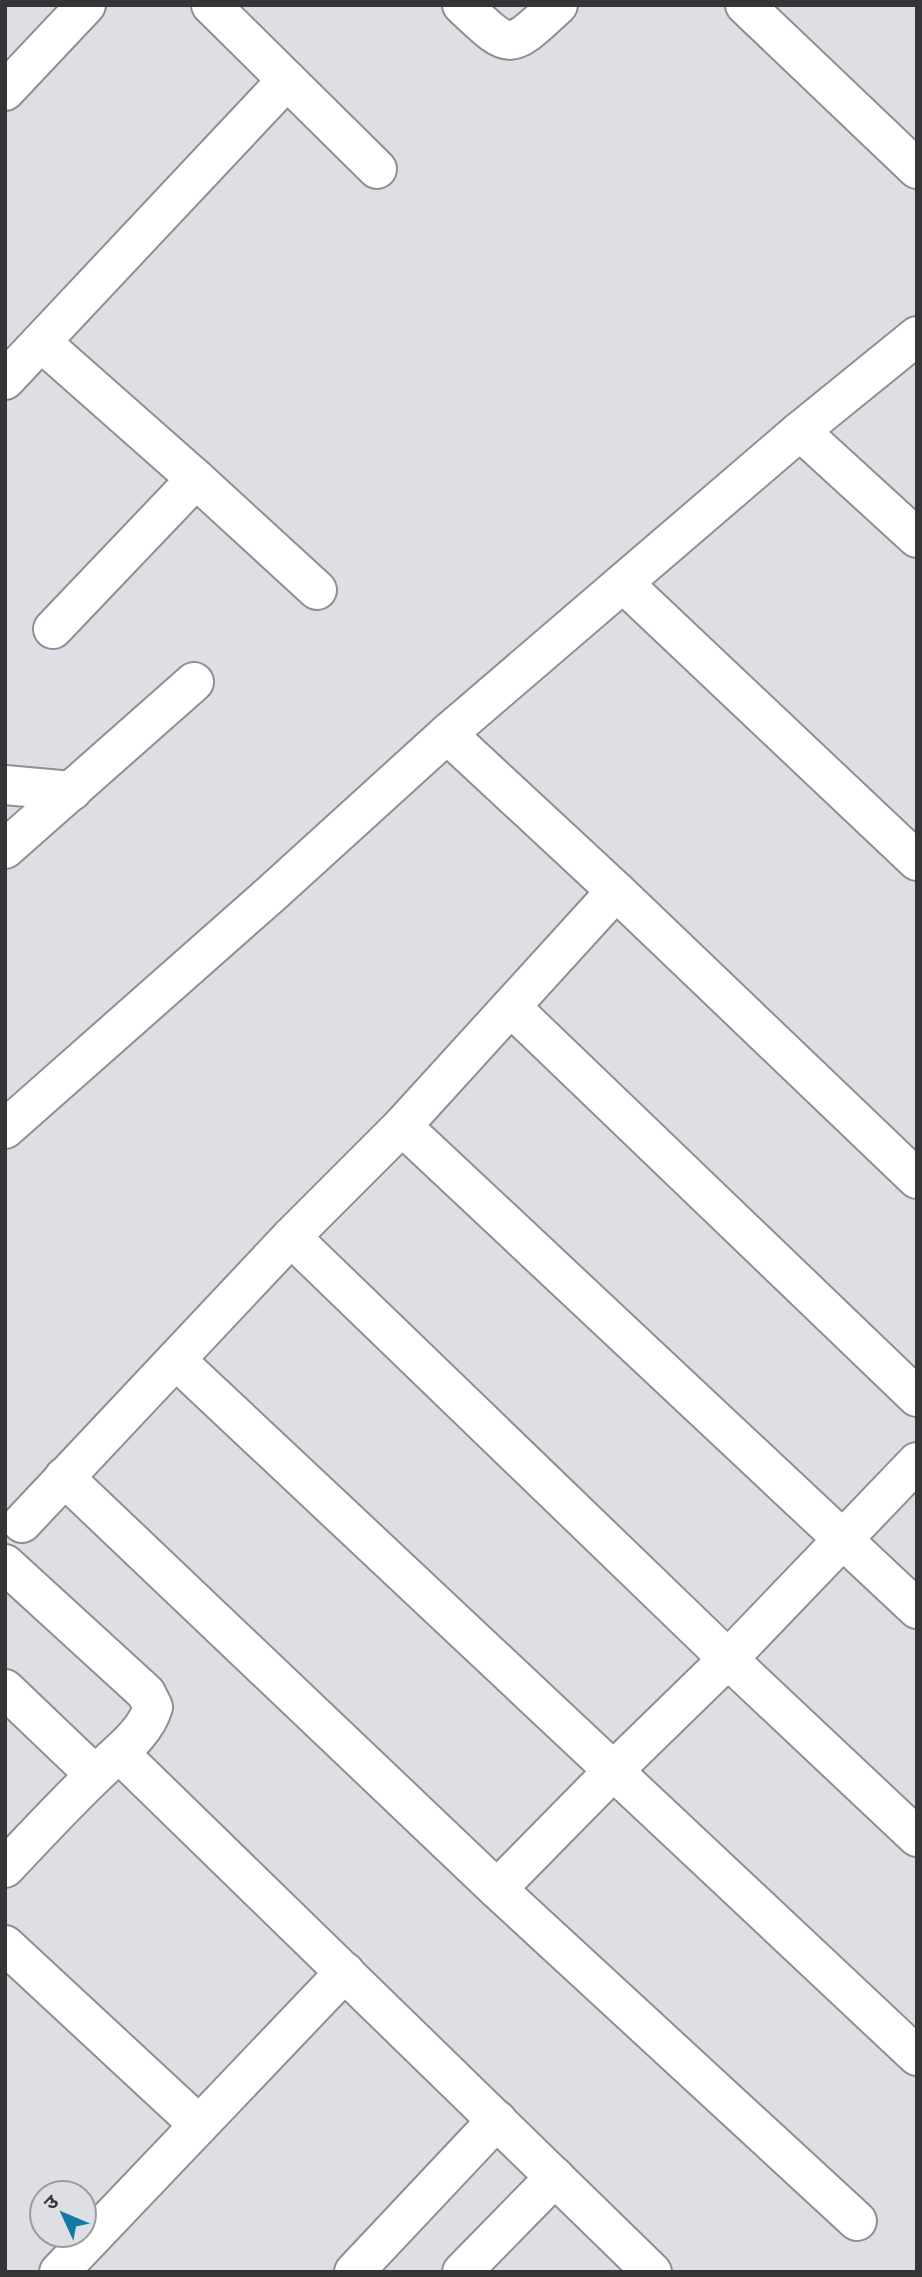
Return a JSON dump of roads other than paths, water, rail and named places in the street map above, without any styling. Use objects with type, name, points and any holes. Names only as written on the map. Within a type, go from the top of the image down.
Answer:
[{"type":"street","points":[[5,91],[86,5]]},
{"type":"street","points":[[211,5],[377,169]]},
{"type":"street","points":[[462,5],[500,38],[513,41],[525,35],[558,5]]},
{"type":"street","points":[[745,5],[916,169]]},
{"type":"street","points":[[5,380],[287,80]]},
{"type":"street","points":[[5,1129],[447,734],[800,431],[917,336]]},
{"type":"street","points":[[41,342],[317,590]]},
{"type":"street","points":[[800,431],[917,538]]},
{"type":"street","points":[[54,629],[196,479]]},
{"type":"street","points":[[623,583],[917,860]]},
{"type":"street","points":[[5,849],[194,682]]},
{"type":"street","points":[[447,734],[616,891],[917,1179]]},
{"type":"street","points":[[5,785],[72,791]]},
{"type":"street","points":[[22,1524],[291,1237],[402,1126],[616,891]]},
{"type":"street","points":[[511,1007],[917,1397]]},
{"type":"street","points":[[402,1126],[917,1609]]},
{"type":"street","points":[[291,1237],[917,1836]]},
{"type":"street","points":[[176,1360],[917,2056]]},
{"type":"street","points":[[497,1889],[728,1658],[917,1462]]},
{"type":"street","points":[[64,1477],[497,1889],[857,2221]]},
{"type":"street","points":[[5,1564],[146,1692],[152,1701],[150,1718],[5,1868]]},
{"type":"street","points":[[5,1689],[107,1764],[345,1972],[652,2272]]},
{"type":"street","points":[[5,1945],[199,2125]]},
{"type":"street","points":[[59,2272],[345,1972]]},
{"type":"street","points":[[354,2272],[497,2120]]},
{"type":"street","points":[[462,2272],[555,2177]]}]
